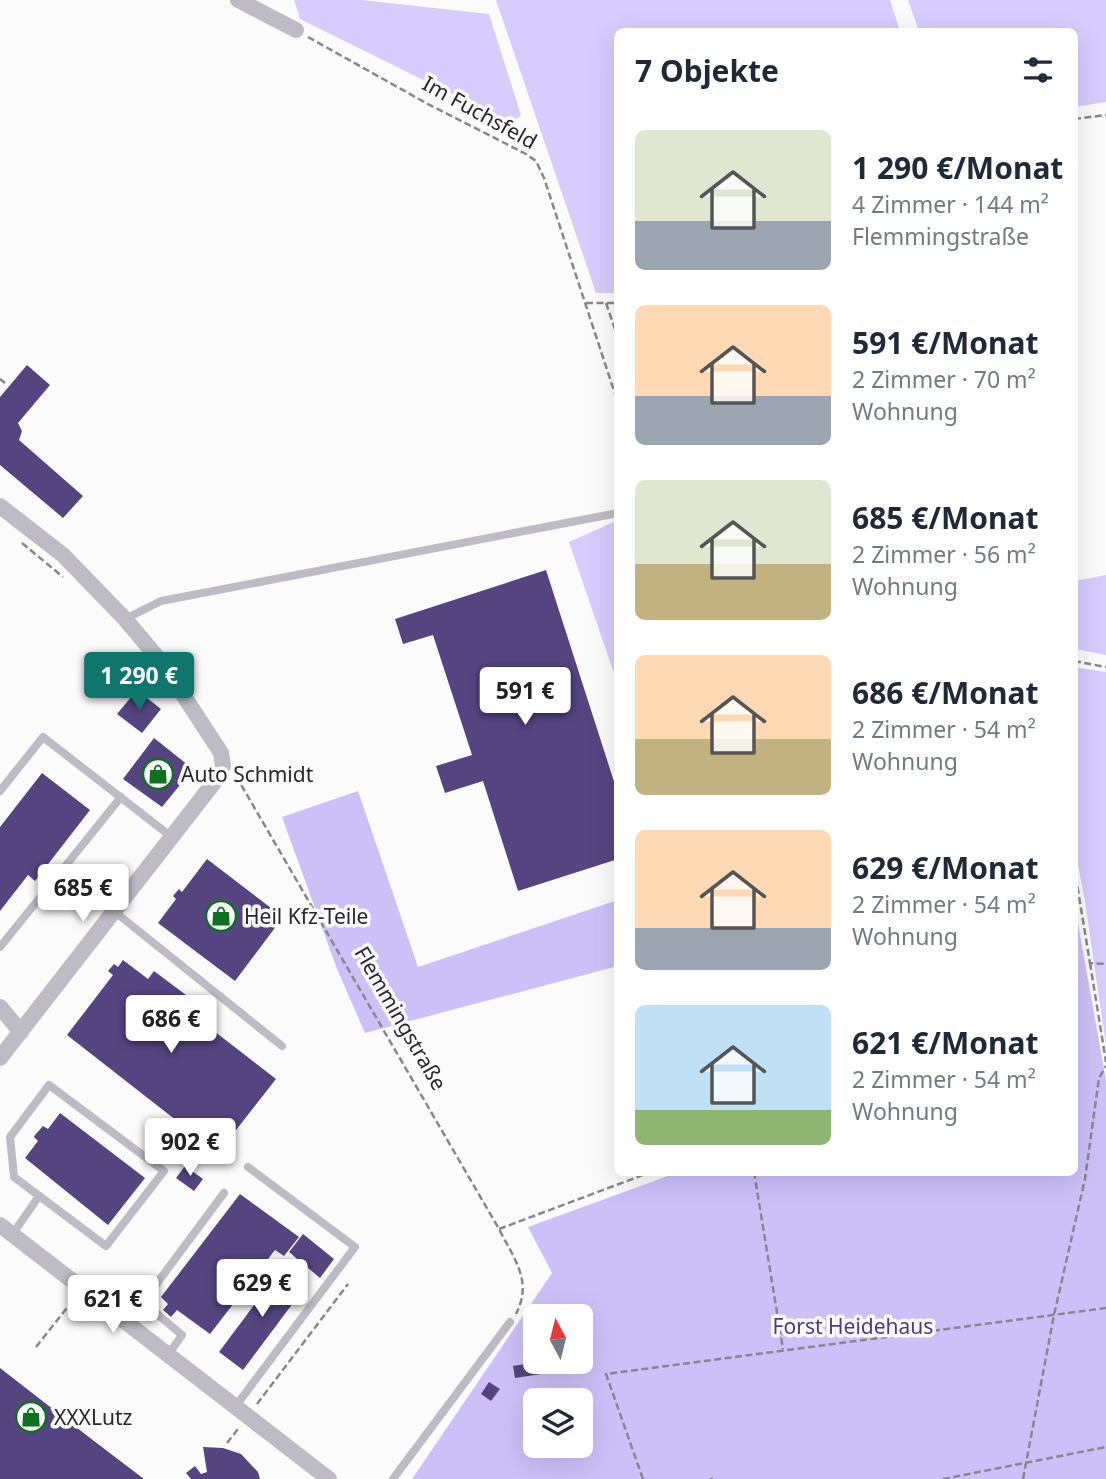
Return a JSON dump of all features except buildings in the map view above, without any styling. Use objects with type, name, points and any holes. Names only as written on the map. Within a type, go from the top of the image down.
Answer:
[{"type":"street","points":[[238,0],[296,30]]},
{"type":"street","points":[[0,506],[63,555],[125,619],[170,674],[221,753],[223,765],[219,776],[173,838],[0,1058]]},
{"type":"street","points":[[0,1007],[21,1032]]},
{"type":"street","points":[[6,1230],[329,1479]]},
{"type":"lane","points":[[125,619],[161,601],[614,514]]},
{"type":"lane","points":[[0,791],[43,737],[173,838]]},
{"type":"lane","points":[[0,947],[121,797]]},
{"type":"lane","points":[[115,912],[282,1046]]},
{"type":"lane","points":[[49,1085],[164,1171],[106,1246],[39,1196],[14,1177],[9,1137],[49,1085]]},
{"type":"lane","points":[[241,1412],[355,1247],[248,1167]]},
{"type":"lane","points":[[168,1354],[182,1335],[143,1302],[224,1194]]},
{"type":"lane","points":[[6,1230],[39,1196]]},
{"type":"lane","points":[[393,1479],[510,1322]]},
{"type":"path","name":"Im Fuchsfeld","points":[[296,30],[536,161],[544,178],[614,391]]},
{"type":"path","points":[[1078,118],[1106,115]]},
{"type":"path","points":[[584,303],[614,303]]},
{"type":"path","points":[[606,303],[614,326]]},
{"type":"path","points":[[0,379],[5,383]]},
{"type":"path","points":[[14,536],[71,584]]},
{"type":"path","points":[[1078,662],[1106,667]]},
{"type":"path","name":"Flemmingstraße","points":[[223,765],[237,777],[518,1265],[525,1288],[520,1307],[510,1322]]},
{"type":"path","points":[[1023,1479],[1054,1315],[1085,1179],[1099,1079],[1106,1064],[1078,887]]},
{"type":"path","points":[[1090,963],[1106,964]]},
{"type":"path","points":[[499,1229],[640,1176]]},
{"type":"path","points":[[755,1176],[783,1350]]},
{"type":"path","points":[[228,1443],[241,1412],[348,1284]]},
{"type":"path","points":[[36,1348],[82,1288]]},
{"type":"path","points":[[643,1479],[606,1374],[1106,1308]]},
{"type":"path","points":[[943,1479],[1106,1447]]},
{"type":"shaded area","points":[[294,0],[362,0],[489,14],[521,115],[512,124],[300,19]]},
{"type":"shaded area","points":[[496,0],[890,0],[899,28],[614,28],[614,293],[596,293]]},
{"type":"shaded area","points":[[908,0],[1106,0],[1106,102],[1078,107],[1078,28],[918,28]]},
{"type":"shaded area","points":[[614,522],[614,673],[569,542]]},
{"type":"shaded area","points":[[1106,575],[1106,655],[1078,650],[1078,580]]},
{"type":"shaded area","points":[[1078,668],[1106,672],[1106,1046],[1078,865]]},
{"type":"green space","points":[[358,791],[418,967],[614,901],[614,967],[365,1033],[337,969],[282,817]]},
{"type":"green space","name":"Forst Heidehaus","points":[[1078,924],[1106,1080],[1106,1479],[412,1479],[523,1316],[523,1374],[593,1374],[593,1304],[531,1304],[552,1273],[528,1227],[668,1176],[1078,1176]]},
{"type":"place","name":"Auto Schmidt","points":[[158,774]]},
{"type":"place","name":"Heil Kfz-Teile","points":[[221,916]]},
{"type":"place","name":"XXXLutz","points":[[31,1417]]}]
